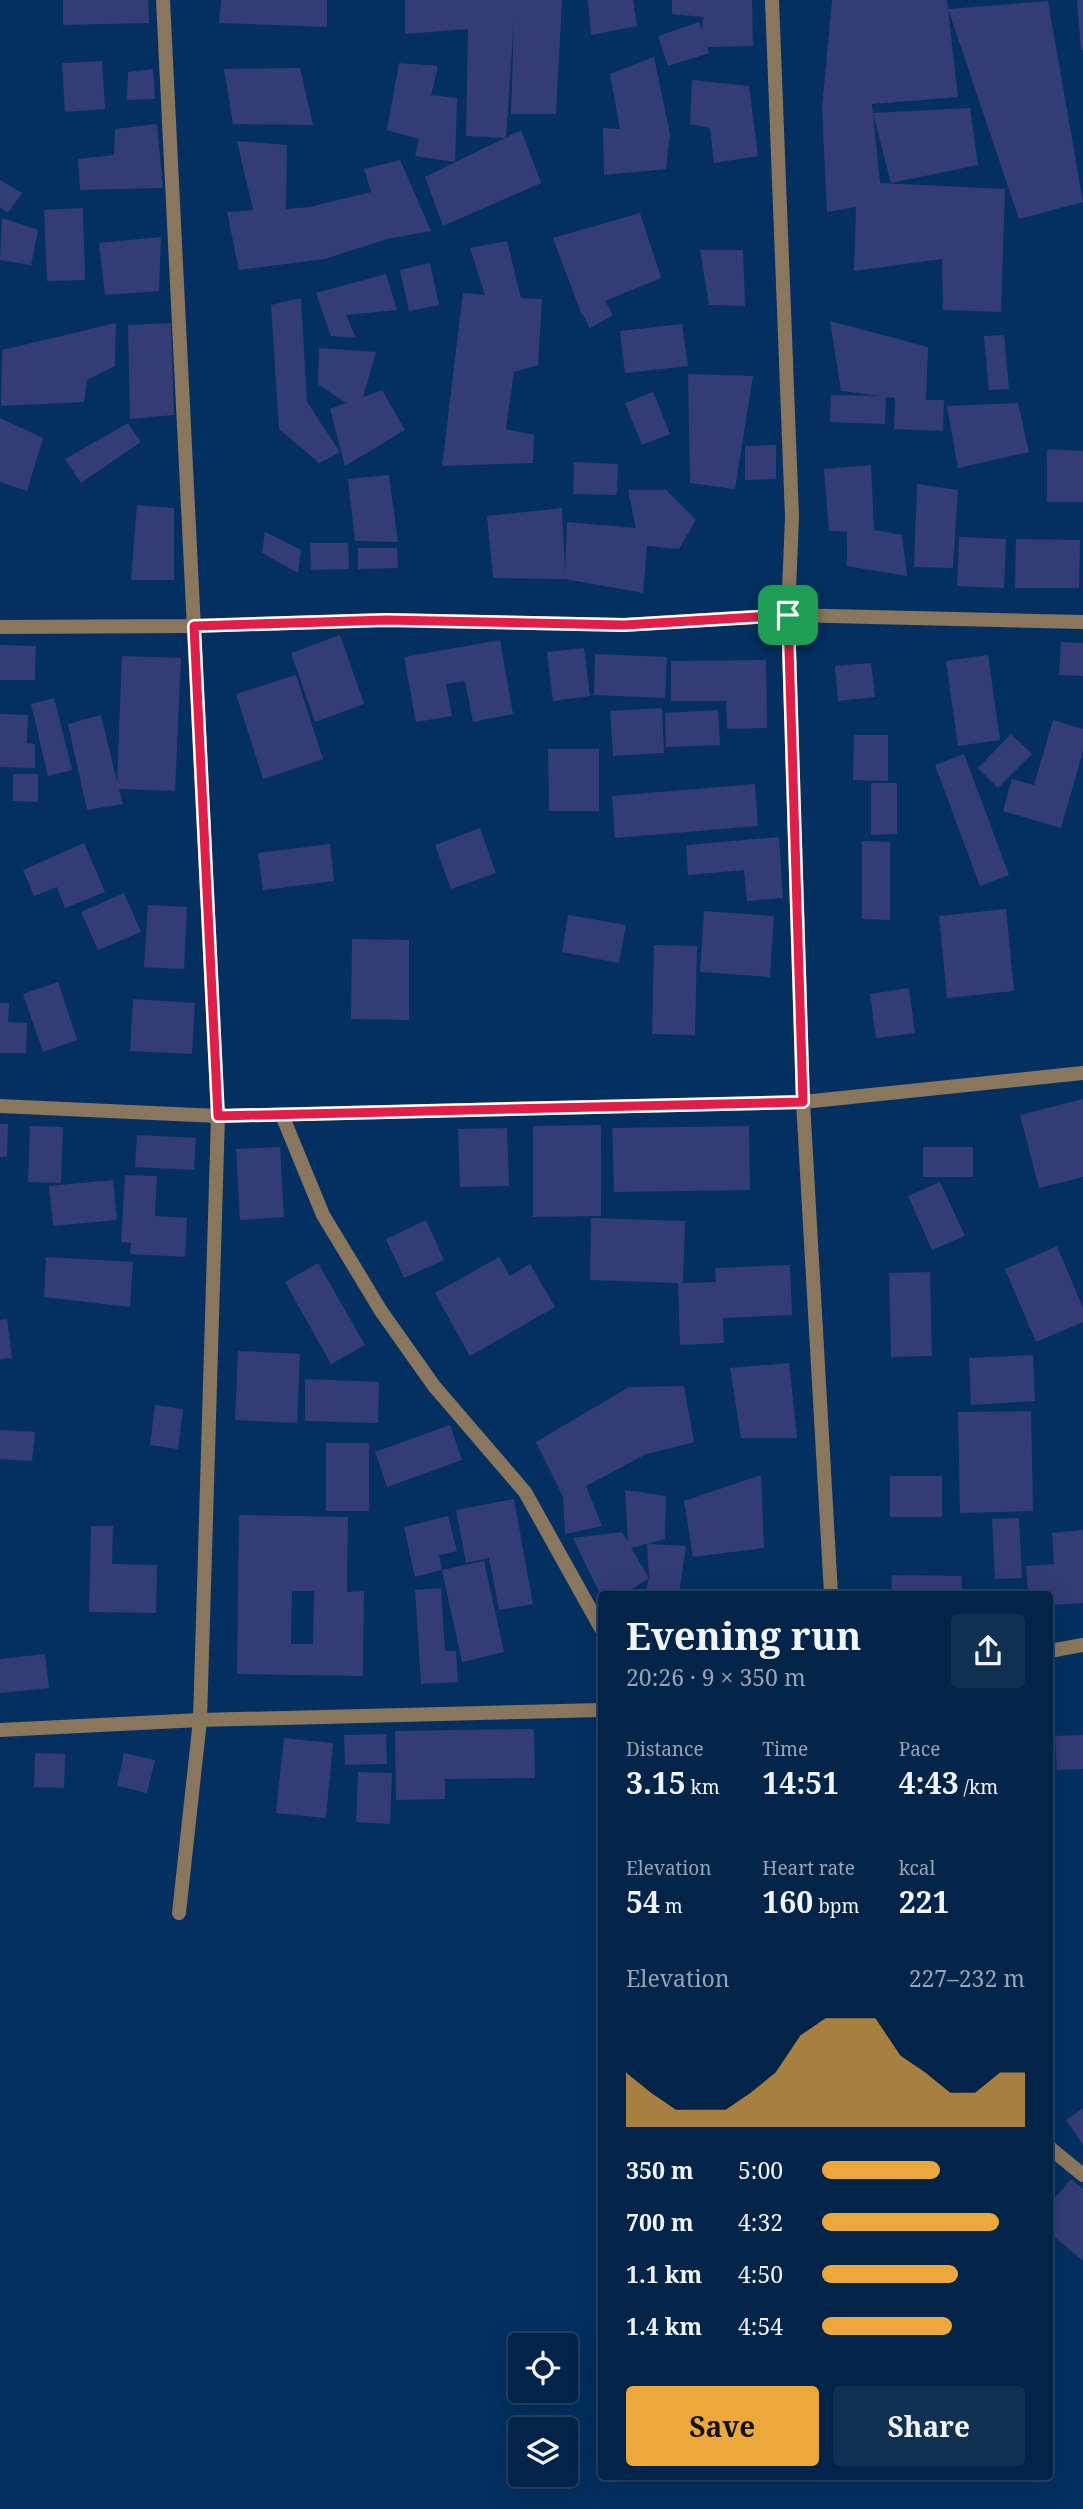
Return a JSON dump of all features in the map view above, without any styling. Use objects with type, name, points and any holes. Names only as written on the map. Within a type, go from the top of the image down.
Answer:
[{"type":"street","points":[[163,0],[218,1116],[200,1720],[179,1913]]},
{"type":"street","points":[[772,0],[793,517],[788,615],[803,1102],[831,1591]]},
{"type":"street","points":[[0,626],[194,626],[386,620],[624,625],[788,615],[1083,622]]},
{"type":"street","points":[[0,1106],[218,1116],[803,1102],[1083,1073]]},
{"type":"street","points":[[282,1115],[323,1215],[381,1311],[434,1386],[525,1492],[598,1623]]},
{"type":"street","points":[[1053,1650],[1083,1645]]},
{"type":"street","points":[[0,1730],[200,1720],[598,1710]]},
{"type":"street","points":[[1053,2150],[1083,2175]]},
{"type":"building","points":[[63,0],[148,0],[149,23],[63,25]]},
{"type":"building","points":[[221,0],[327,0],[327,27],[219,23]]},
{"type":"building","points":[[405,0],[562,0],[556,114],[511,114],[514,19],[506,138],[466,136],[468,29],[405,34]]},
{"type":"building","points":[[588,0],[633,0],[637,26],[591,35]]},
{"type":"building","points":[[672,0],[752,0],[753,46],[707,47],[709,53],[668,66],[658,36],[699,22],[702,31],[703,17],[672,14]]},
{"type":"building","points":[[832,0],[947,0],[958,97],[872,104],[880,183],[1005,189],[1001,312],[943,310],[942,259],[854,271],[856,207],[827,212],[822,108]]},
{"type":"building","points":[[1077,0],[1083,0],[1083,50],[1081,50]]},
{"type":"building","points":[[1048,1],[1083,202],[1019,219],[948,9]]},
{"type":"building","points":[[654,57],[670,134],[666,169],[604,175],[603,128],[620,129],[610,74]]},
{"type":"building","points":[[102,61],[105,109],[65,112],[62,63]]},
{"type":"building","points":[[399,63],[438,66],[431,95],[457,98],[455,162],[415,156],[419,139],[387,130]]},
{"type":"building","points":[[300,68],[313,125],[233,124],[224,69]]},
{"type":"building","points":[[153,69],[155,99],[127,100],[128,72]]},
{"type":"building","points":[[692,80],[749,86],[758,156],[714,163],[710,128],[690,124]]},
{"type":"building","points":[[970,108],[978,165],[891,183],[873,113]]},
{"type":"building","points":[[157,124],[163,188],[80,190],[78,159],[114,155],[115,129]]},
{"type":"building","points":[[521,130],[541,183],[443,226],[425,177]]},
{"type":"building","points":[[237,141],[287,145],[286,209],[310,207],[371,192],[364,169],[400,160],[431,231],[387,239],[325,259],[239,270],[227,212],[253,210]]},
{"type":"building","points":[[0,180],[22,193],[8,213],[0,207]]},
{"type":"building","points":[[83,208],[85,280],[47,281],[44,210]]},
{"type":"building","points":[[640,213],[661,278],[605,301],[613,315],[590,328],[580,310],[553,238]]},
{"type":"building","points":[[2,218],[38,230],[31,265],[0,260]]},
{"type":"building","points":[[161,237],[159,291],[105,295],[99,243]]},
{"type":"building","points":[[507,241],[521,298],[542,299],[538,365],[514,372],[506,429],[534,435],[533,463],[442,466],[463,293],[485,295],[470,248]]},
{"type":"building","points":[[700,250],[743,250],[745,306],[709,305]]},
{"type":"building","points":[[430,263],[439,305],[409,311],[400,270]]},
{"type":"building","points":[[386,274],[397,310],[346,315],[356,338],[331,336],[316,293]]},
{"type":"building","points":[[301,298],[307,402],[340,452],[319,463],[279,429],[271,305]]},
{"type":"building","points":[[830,321],[928,347],[926,400],[944,400],[943,431],[894,429],[895,398],[886,397],[885,424],[830,422],[831,395],[882,396],[841,391]]},
{"type":"building","points":[[116,323],[115,366],[87,380],[84,402],[1,406],[2,350]]},
{"type":"building","points":[[171,323],[174,415],[130,419],[128,325]]},
{"type":"building","points":[[682,324],[688,366],[625,373],[620,331]]},
{"type":"building","points":[[1004,335],[1009,389],[989,390],[984,336]]},
{"type":"building","points":[[319,348],[376,352],[363,397],[382,390],[405,430],[345,466],[330,409],[346,403],[318,384]]},
{"type":"building","points":[[688,374],[753,376],[735,489],[690,483]]},
{"type":"building","points":[[653,392],[670,434],[642,445],[625,403]]},
{"type":"building","points":[[1018,403],[1029,452],[958,468],[947,406]]},
{"type":"building","points":[[0,418],[43,438],[27,491],[0,482]]},
{"type":"building","points":[[128,423],[141,442],[81,483],[65,459]]},
{"type":"building","points":[[776,445],[776,479],[745,480],[745,446]]},
{"type":"building","points":[[1047,449],[1083,451],[1083,502],[1047,502]]},
{"type":"building","points":[[574,462],[618,464],[617,495],[573,494]]},
{"type":"building","points":[[871,465],[874,530],[902,535],[907,576],[847,566],[847,531],[829,531],[824,469]]},
{"type":"building","points":[[389,475],[398,542],[355,541],[348,479]]},
{"type":"building","points":[[917,484],[958,490],[953,568],[914,567]]},
{"type":"building","points":[[628,490],[666,490],[696,520],[679,549],[647,546],[643,593],[565,579],[493,578],[487,516],[562,508],[565,573],[567,522],[636,528]]},
{"type":"building","points":[[137,505],[174,508],[174,580],[131,580]]},
{"type":"building","points":[[265,532],[301,550],[298,573],[262,553]]},
{"type":"building","points":[[959,537],[1006,539],[1004,588],[957,586]]},
{"type":"building","points":[[1016,539],[1080,540],[1079,588],[1015,588]]},
{"type":"building","points":[[310,543],[348,543],[349,569],[311,570]]},
{"type":"building","points":[[358,548],[397,548],[398,568],[358,569]]},
{"type":"building","points":[[340,635],[364,704],[315,722],[291,653]]},
{"type":"building","points":[[500,640],[513,714],[473,722],[465,681],[446,684],[452,716],[416,722],[404,657]]},
{"type":"building","points":[[1061,642],[1083,643],[1083,676],[1059,675]]},
{"type":"building","points":[[0,645],[36,646],[35,680],[0,680]]},
{"type":"building","points":[[584,648],[590,696],[553,701],[547,652]]},
{"type":"building","points":[[595,654],[667,657],[665,698],[594,695]]},
{"type":"building","points":[[988,655],[1000,740],[958,746],[946,661]]},
{"type":"building","points":[[122,656],[181,658],[175,791],[119,789],[123,804],[87,810],[68,724],[101,715],[117,782]]},
{"type":"building","points":[[766,660],[767,728],[727,729],[726,701],[671,701],[671,661]]},
{"type":"building","points":[[871,663],[875,697],[838,701],[835,666]]},
{"type":"building","points":[[296,675],[323,759],[263,779],[236,694]]},
{"type":"building","points":[[54,698],[72,770],[48,776],[31,704]]},
{"type":"building","points":[[662,708],[664,753],[613,756],[610,711]]},
{"type":"building","points":[[718,710],[720,745],[666,747],[665,713]]},
{"type":"building","points":[[0,714],[28,715],[27,743],[35,744],[35,768],[0,767]]},
{"type":"building","points":[[1053,720],[1083,729],[1083,751],[1061,828],[1003,811],[1012,779],[1034,785]]},
{"type":"building","points":[[1011,734],[1032,754],[998,788],[978,768]]},
{"type":"building","points":[[854,735],[888,735],[888,781],[853,780]]},
{"type":"building","points":[[548,749],[599,749],[599,811],[549,811]]},
{"type":"building","points":[[964,754],[1009,875],[980,886],[935,765]]},
{"type":"building","points":[[13,774],[38,774],[38,802],[13,801]]},
{"type":"building","points":[[871,783],[897,783],[897,834],[871,835]]},
{"type":"building","points":[[755,784],[758,826],[615,838],[612,796]]},
{"type":"building","points":[[480,828],[496,873],[451,889],[435,845]]},
{"type":"building","points":[[779,837],[783,898],[747,901],[744,870],[688,875],[686,845]]},
{"type":"building","points":[[862,841],[890,842],[890,920],[862,919]]},
{"type":"building","points":[[84,843],[105,892],[65,908],[57,887],[34,896],[23,870]]},
{"type":"building","points":[[330,844],[334,881],[263,890],[258,853]]},
{"type":"building","points":[[124,893],[141,932],[98,950],[81,912]]},
{"type":"building","points":[[148,905],[187,907],[184,969],[144,967]]},
{"type":"building","points":[[1006,909],[1014,991],[947,998],[939,916]]},
{"type":"building","points":[[704,911],[774,916],[770,977],[700,972]]},
{"type":"building","points":[[568,915],[626,925],[619,963],[562,952]]},
{"type":"building","points":[[352,939],[409,940],[409,1020],[351,1019]]},
{"type":"building","points":[[654,945],[697,946],[695,1035],[652,1034]]},
{"type":"building","points":[[58,982],[77,1040],[43,1052],[23,994]]},
{"type":"building","points":[[909,988],[915,1033],[876,1038],[870,994]]},
{"type":"building","points":[[133,999],[195,1003],[192,1054],[130,1051]]},
{"type":"building","points":[[0,1003],[9,1003],[8,1022],[27,1023],[26,1053],[0,1053]]},
{"type":"building","points":[[1083,1099],[1083,1177],[1039,1188],[1020,1115]]},
{"type":"building","points":[[0,1124],[8,1124],[7,1157],[0,1157]]},
{"type":"building","points":[[601,1125],[601,1216],[533,1217],[533,1126]]},
{"type":"building","points":[[30,1126],[63,1127],[61,1183],[28,1182]]},
{"type":"building","points":[[749,1126],[750,1190],[614,1192],[612,1128]]},
{"type":"building","points":[[507,1128],[509,1186],[460,1187],[458,1129]]},
{"type":"building","points":[[137,1135],[196,1138],[194,1170],[135,1167]]},
{"type":"building","points":[[280,1147],[284,1217],[240,1220],[236,1149]]},
{"type":"building","points":[[923,1147],[973,1147],[973,1177],[923,1177]]},
{"type":"building","points":[[125,1175],[157,1176],[155,1216],[187,1218],[185,1257],[130,1254],[131,1243],[121,1242]]},
{"type":"building","points":[[113,1180],[117,1220],[53,1226],[49,1186]]},
{"type":"building","points":[[940,1182],[965,1236],[932,1250],[908,1196]]},
{"type":"building","points":[[591,1218],[685,1221],[683,1283],[716,1282],[715,1268],[790,1265],[792,1315],[723,1318],[724,1343],[680,1345],[678,1283],[590,1280]]},
{"type":"building","points":[[426,1220],[444,1260],[404,1278],[386,1239]]},
{"type":"building","points":[[1057,1246],[1083,1308],[1083,1322],[1036,1342],[1005,1269]]},
{"type":"building","points":[[46,1257],[133,1262],[130,1307],[44,1297]]},
{"type":"building","points":[[499,1257],[510,1276],[530,1264],[555,1307],[470,1356],[435,1293]]},
{"type":"building","points":[[318,1263],[365,1345],[331,1364],[285,1282]]},
{"type":"building","points":[[930,1272],[932,1356],[891,1357],[889,1273]]},
{"type":"building","points":[[7,1319],[12,1358],[0,1359],[0,1320]]},
{"type":"building","points":[[238,1351],[300,1354],[297,1423],[235,1420]]},
{"type":"building","points":[[1033,1355],[1035,1401],[971,1405],[969,1358]]},
{"type":"building","points":[[789,1363],[797,1438],[741,1438],[730,1368]]},
{"type":"building","points":[[305,1379],[379,1382],[378,1423],[305,1421]]},
{"type":"building","points":[[684,1386],[694,1442],[646,1454],[586,1486],[602,1526],[565,1534],[563,1497],[536,1442],[629,1387]]},
{"type":"building","points":[[155,1405],[183,1409],[178,1449],[150,1445]]},
{"type":"building","points":[[1031,1411],[1033,1511],[960,1513],[958,1412]]},
{"type":"building","points":[[450,1425],[462,1460],[387,1487],[375,1452]]},
{"type":"building","points":[[0,1430],[35,1432],[32,1461],[0,1459]]},
{"type":"building","points":[[326,1443],[369,1443],[369,1511],[326,1511]]},
{"type":"building","points":[[761,1475],[764,1548],[693,1557],[684,1501]]},
{"type":"building","points":[[890,1476],[942,1476],[942,1517],[890,1517]]},
{"type":"building","points":[[625,1490],[666,1496],[665,1539],[631,1548],[649,1578],[629,1591],[599,1591],[573,1538],[622,1532],[628,1542]]},
{"type":"building","points":[[514,1499],[533,1604],[499,1610],[489,1558],[466,1563],[456,1510]]},
{"type":"building","points":[[239,1515],[348,1517],[347,1592],[364,1591],[363,1676],[237,1674]],"holes":[[[292,1591],[314,1591],[313,1644],[291,1644]]]},
{"type":"building","points":[[448,1516],[457,1551],[439,1555],[442,1570],[415,1577],[404,1527]]},
{"type":"building","points":[[1019,1518],[1022,1578],[995,1579],[992,1519]]},
{"type":"building","points":[[91,1526],[113,1526],[112,1564],[157,1565],[156,1613],[89,1612]]},
{"type":"building","points":[[1083,1530],[1083,1603],[1053,1605],[1053,1591],[1028,1591],[1026,1566],[1054,1564],[1052,1533]]},
{"type":"building","points":[[647,1544],[686,1546],[679,1591],[646,1591],[649,1578]]},
{"type":"building","points":[[484,1561],[504,1652],[462,1662],[442,1570]]},
{"type":"building","points":[[892,1575],[962,1576],[961,1591],[891,1591]]},
{"type":"building","points":[[441,1588],[445,1651],[456,1651],[458,1682],[421,1684],[415,1590]]},
{"type":"building","points":[[45,1654],[49,1688],[0,1693],[0,1659]]},
{"type":"building","points":[[534,1729],[535,1778],[445,1779],[445,1799],[396,1800],[395,1731]]},
{"type":"building","points":[[386,1734],[387,1764],[345,1765],[344,1735]]},
{"type":"building","points":[[1083,1735],[1083,1769],[1057,1770],[1055,1736]]},
{"type":"building","points":[[284,1738],[333,1743],[326,1818],[276,1813]]},
{"type":"building","points":[[35,1753],[65,1754],[64,1788],[34,1787]]},
{"type":"building","points":[[124,1753],[155,1760],[147,1793],[117,1786]]},
{"type":"building","points":[[358,1772],[392,1773],[390,1824],[356,1822]]},
{"type":"building","points":[[1083,2108],[1083,2145],[1066,2120]]},
{"type":"building","points":[[1071,2179],[1083,2189],[1083,2261],[1053,2236],[1053,2200]]},
{"type":"route","points":[[788,615],[803,1102],[218,1116],[194,626],[386,620],[624,625],[788,615]]}]
